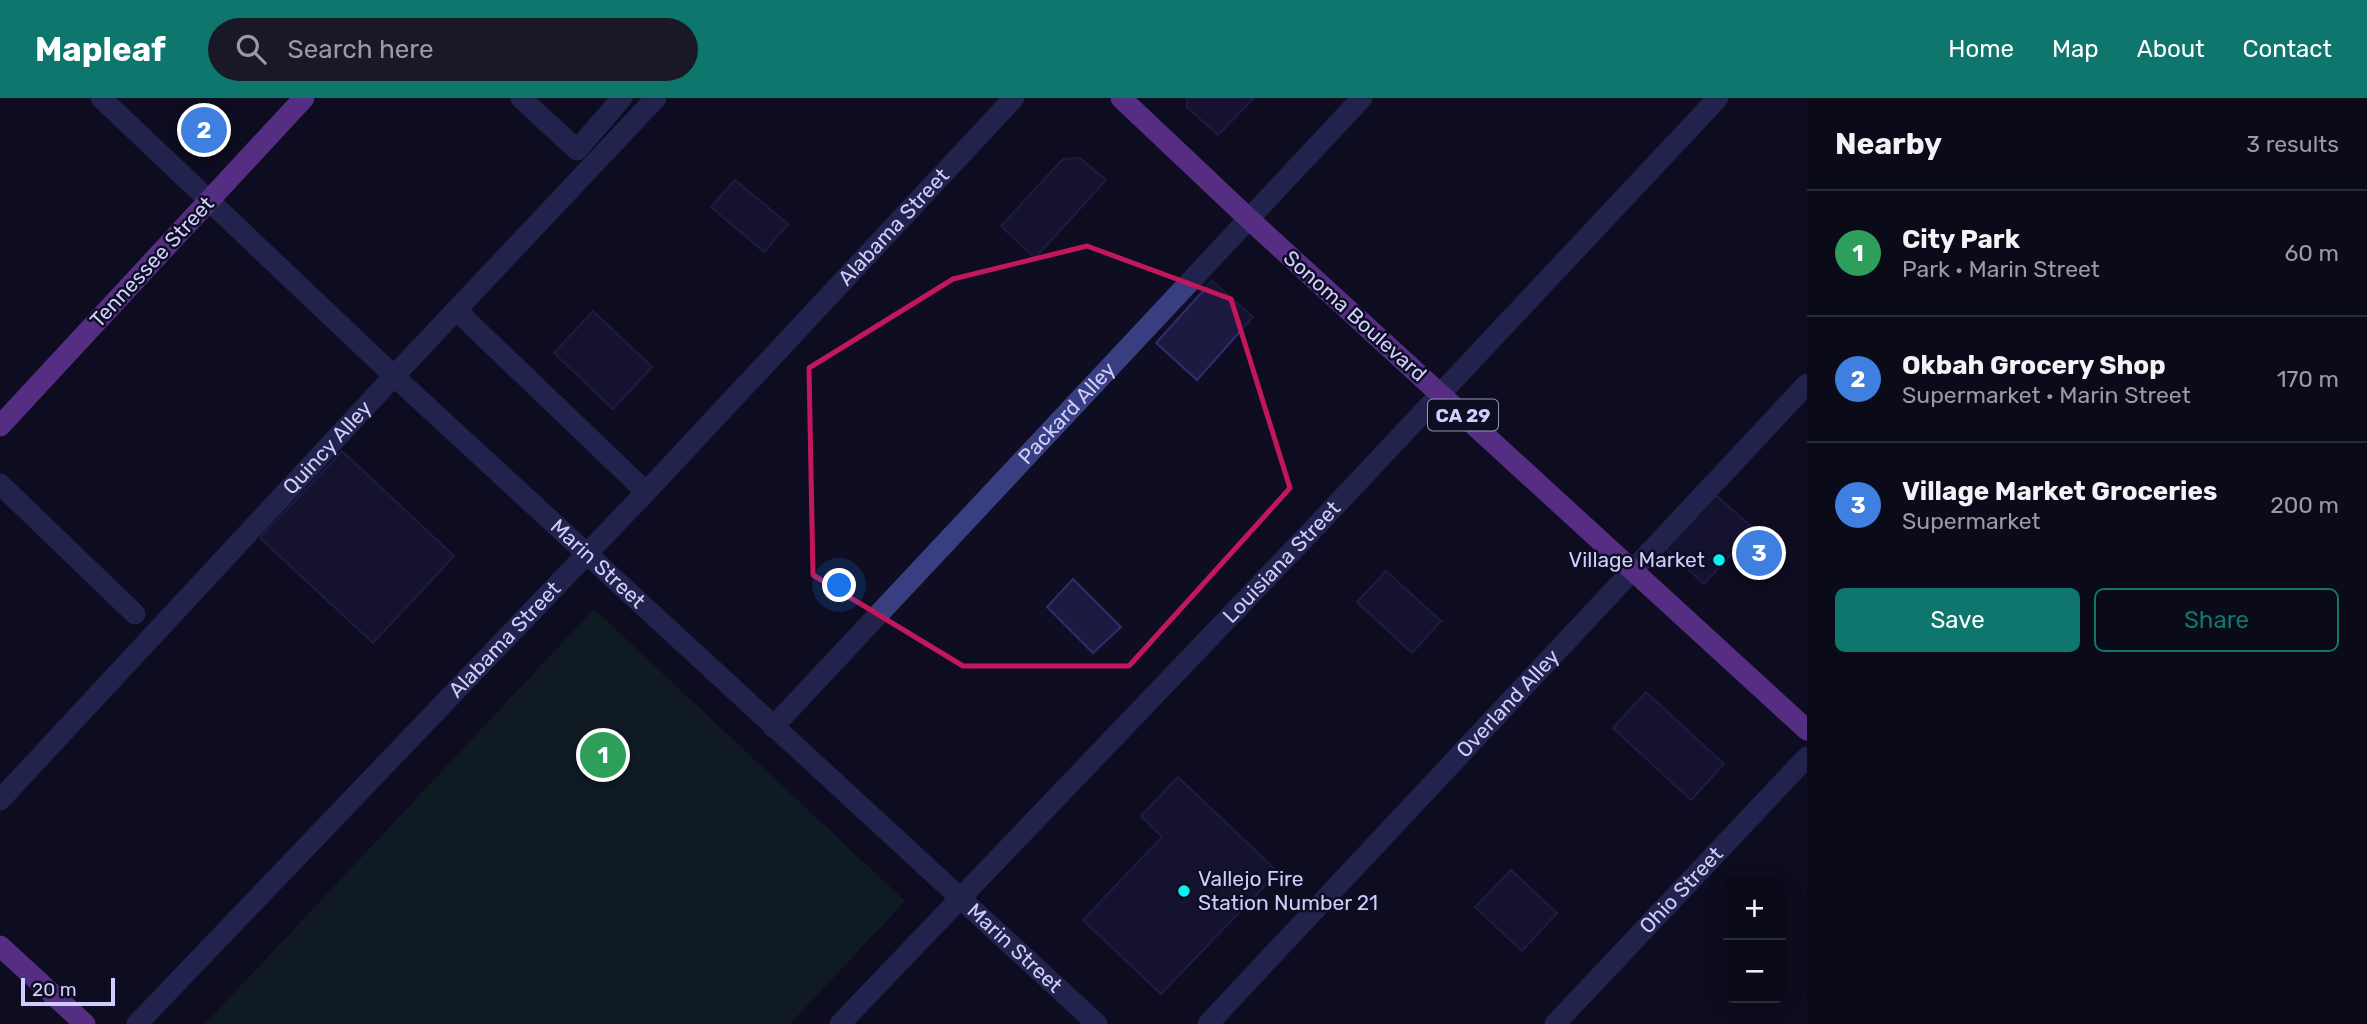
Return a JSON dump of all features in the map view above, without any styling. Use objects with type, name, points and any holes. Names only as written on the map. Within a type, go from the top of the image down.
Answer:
[{"type":"main road","name":"Tennessee Street","points":[[0,426],[304,98]]},
{"type":"main road","name":"Sonoma Boulevard","points":[[1121,98],[1249,219],[1807,730]]},
{"type":"main road","points":[[0,946],[85,1024]]},
{"type":"street","name":"Marin Street","points":[[101,98],[394,376],[1097,1024]]},
{"type":"street","points":[[521,98],[585,157],[622,98]]},
{"type":"street","name":"Alabama Street","points":[[137,1024],[646,492],[1014,98]]},
{"type":"street","name":"Packard Alley","points":[[773,727],[1362,98]]},
{"type":"street","name":"Louisiana Street","points":[[840,1024],[1718,98]]},
{"type":"street","name":"Quincy Alley","points":[[0,800],[456,310],[585,157],[652,99]]},
{"type":"street","points":[[456,310],[646,492]]},
{"type":"street","name":"Overland Alley","points":[[1208,1024],[1807,384]]},
{"type":"street","points":[[0,484],[135,614]]},
{"type":"street","name":"Ohio Street","points":[[1555,1024],[1807,757]]},
{"type":"highlighted area","points":[[1087,246],[1231,299],[1290,488],[1129,666],[963,666],[813,575],[809,368],[953,279]]},
{"type":"green space","points":[[594,609],[905,901],[790,1024],[205,1024]]},
{"type":"building","points":[[1187,98],[1254,98],[1218,135],[1187,107]]},
{"type":"building","points":[[1080,158],[1106,180],[1035,258],[1001,226],[1063,159]]},
{"type":"building","points":[[735,180],[788,224],[764,252],[711,207]]},
{"type":"building","points":[[1212,281],[1253,317],[1197,380],[1156,343]]},
{"type":"building","points":[[593,311],[652,367],[613,409],[554,353]]},
{"type":"building","points":[[342,451],[454,556],[373,643],[260,538]]},
{"type":"building","points":[[1716,495],[1754,529],[1704,584],[1666,549]]},
{"type":"building","points":[[1386,571],[1441,621],[1412,653],[1357,602]]},
{"type":"building","points":[[1073,579],[1121,627],[1093,653],[1047,607]]},
{"type":"building","points":[[1646,692],[1724,764],[1691,800],[1613,728]]},
{"type":"building","points":[[1178,777],[1278,872],[1161,994],[1083,920],[1162,837],[1141,816]]},
{"type":"building","points":[[1511,870],[1557,913],[1522,951],[1475,907]]},
{"type":"place","name":"Okbah Grocery Shop","points":[[204,130]]},
{"type":"place","name":"Village Market Groceries","points":[[1759,553]]},
{"type":"place","name":"Village Market","points":[[1719,560]]},
{"type":"place","name":"City Park","points":[[603,755]]},
{"type":"place","name":"Vallejo Fire Station Number 21","points":[[1184,891]]}]
